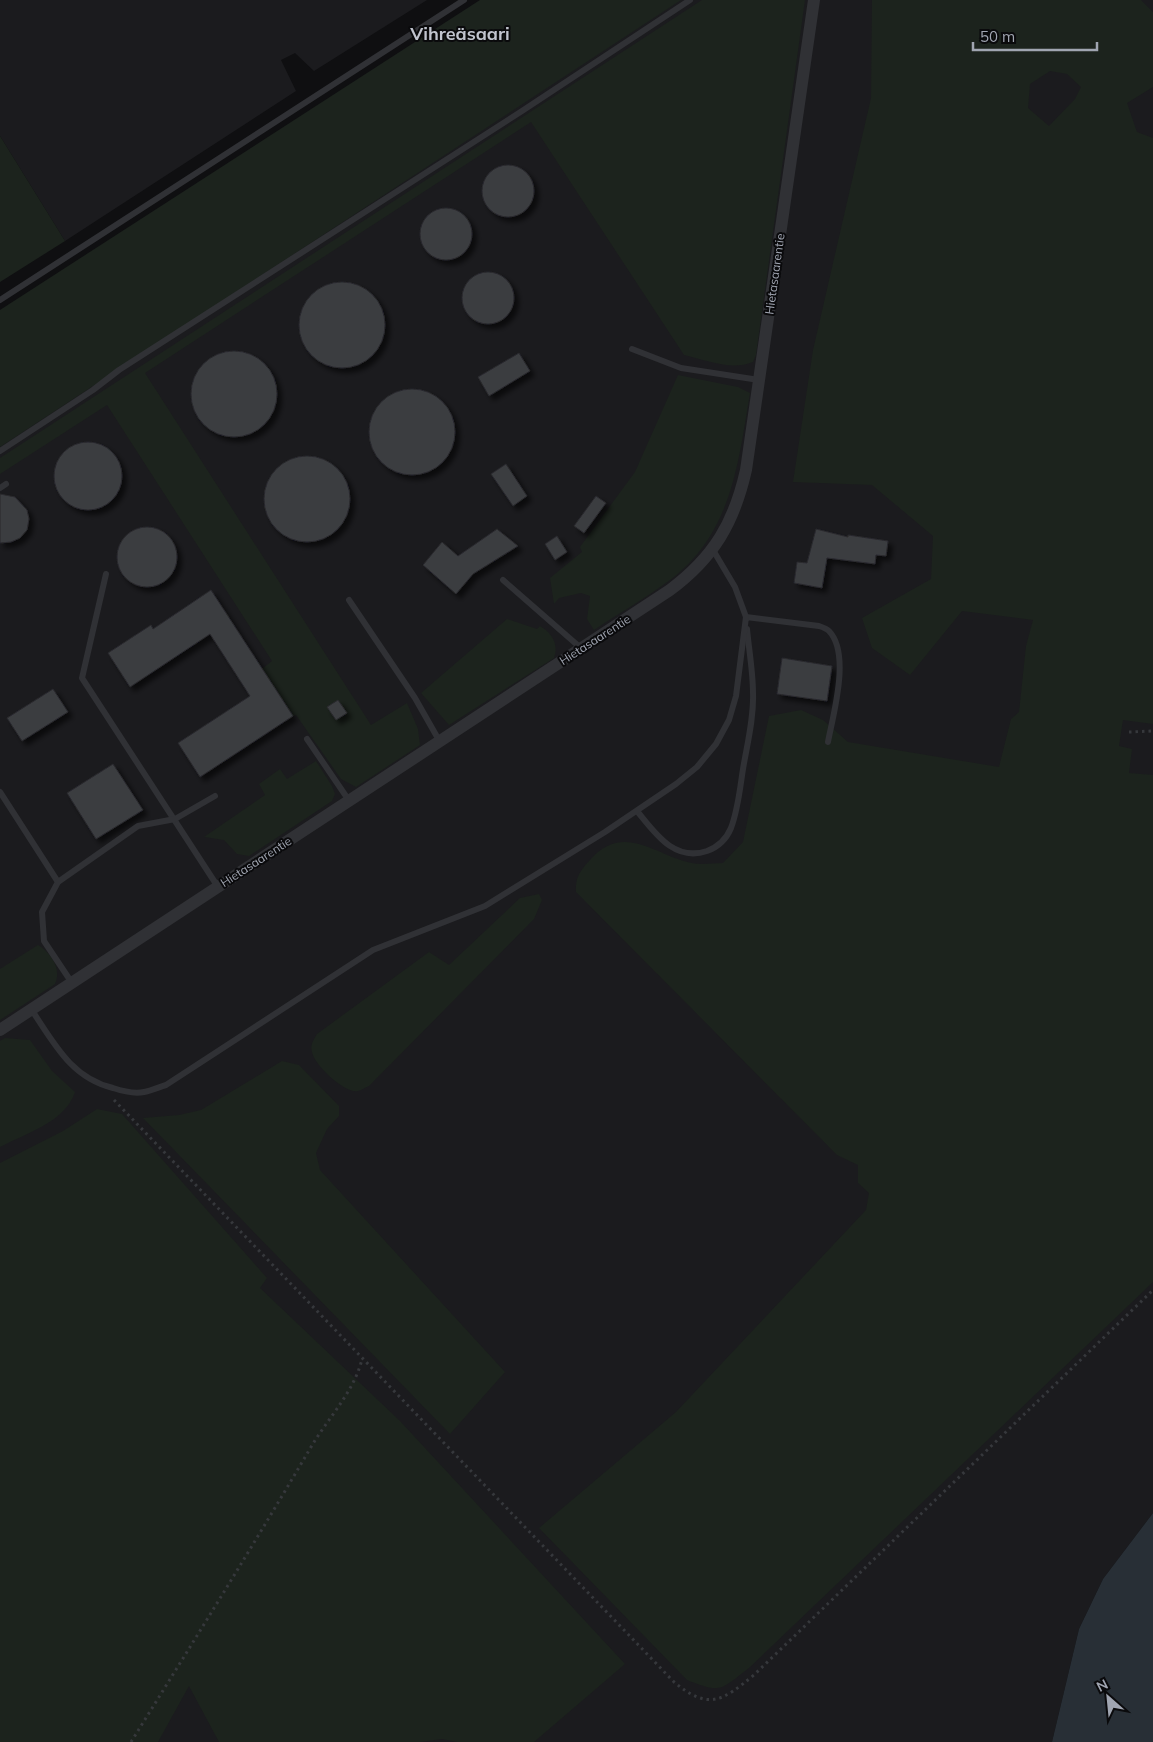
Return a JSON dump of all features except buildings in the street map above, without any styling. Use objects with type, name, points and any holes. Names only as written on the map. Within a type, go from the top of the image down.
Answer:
[{"type":"street","name":"Hietasaarentie","points":[[0,1030],[678,585],[713,550],[728,526],[742,489],[760,380],[814,0]]},
{"type":"lane","points":[[0,300],[464,0]]},
{"type":"lane","points":[[0,451],[127,365],[522,111],[690,0]]},
{"type":"lane","points":[[632,349],[682,368],[760,380]]},
{"type":"lane","points":[[637,811],[658,837],[672,848],[685,853],[702,853],[714,849],[724,841],[731,829],[746,753],[753,694],[746,617],[734,588],[713,550]]},
{"type":"lane","points":[[106,574],[82,678],[218,887]]},
{"type":"lane","points":[[503,580],[582,649]]},
{"type":"lane","points":[[349,600],[415,698],[440,742]]},
{"type":"lane","points":[[746,617],[819,626],[829,631],[837,645],[840,673],[828,742]]},
{"type":"lane","points":[[31,1009],[74,1068],[100,1085],[123,1091],[143,1092],[166,1085],[372,950],[485,906],[637,811],[697,767],[716,744],[728,720],[736,696],[746,617]]},
{"type":"lane","points":[[307,738],[350,802]]},
{"type":"lane","points":[[0,792],[58,882]]},
{"type":"lane","points":[[72,982],[44,941],[42,912],[58,882],[138,826],[175,819],[215,796]]},
{"type":"path","points":[[1129,732],[1153,731]]},
{"type":"path","points":[[100,1085],[674,1682],[691,1696],[711,1700],[733,1692],[754,1675],[1153,1290]]},
{"type":"path","points":[[131,1742],[312,1445],[349,1390],[360,1369],[362,1358]]},
{"type":"shaded area","points":[[0,0],[427,0],[314,71],[295,53],[281,60],[296,91],[65,241],[0,136]]},
{"type":"shaded area","points":[[480,0],[681,0],[0,447],[0,310]]},
{"type":"shaded area","points":[[618,0],[1153,0],[1153,1513],[1103,1579],[1079,1629],[1052,1742],[0,1742],[0,411]]},
{"type":"shaded area","points":[[702,0],[805,0],[756,355],[753,362],[727,365],[684,355],[531,122],[145,373],[371,725],[407,703],[418,729],[420,745],[356,787],[341,779],[296,715],[293,716],[262,669],[272,661],[107,405],[0,474],[0,458]]},
{"type":"shaded area","points":[[872,0],[1141,0],[1153,12],[1153,87],[1127,103],[1137,132],[1153,138],[1153,724],[1123,720],[1119,746],[1132,749],[1129,773],[1153,775],[1153,1282],[749,1668],[726,1685],[714,1688],[687,1680],[539,1528],[676,1412],[866,1210],[869,1193],[858,1183],[858,1165],[837,1155],[576,892],[576,883],[589,861],[602,849],[614,843],[627,842],[639,844],[692,863],[723,863],[743,842],[769,716],[801,710],[823,720],[848,742],[999,767],[1011,719],[1019,712],[1026,646],[1033,620],[962,611],[910,675],[872,648],[862,618],[931,579],[933,536],[872,485],[793,482],[813,350],[871,98]],"holes":[[[1050,71],[1067,74],[1081,87],[1075,99],[1049,126],[1028,108],[1030,84]]]},
{"type":"shaded area","points":[[0,136],[65,241],[0,282]]},
{"type":"shaded area","points":[[678,375],[738,387],[750,393],[736,471],[729,496],[707,541],[691,561],[661,587],[594,630],[587,619],[590,596],[581,593],[559,598],[554,604],[550,578],[582,552],[580,547],[635,472]]},
{"type":"shaded area","points":[[507,619],[537,629],[540,626],[544,629],[551,636],[555,644],[554,658],[449,725],[421,693]]},
{"type":"shaded area","points":[[316,761],[332,786],[335,794],[332,801],[249,856],[237,854],[224,840],[204,837],[265,795],[259,784],[280,769],[287,779]]},
{"type":"shaded area","points":[[539,894],[542,900],[534,919],[369,1086],[358,1091],[352,1091],[331,1078],[318,1064],[311,1047],[317,1034],[429,952],[449,965],[520,898]]},
{"type":"shaded area","points":[[38,945],[47,952],[54,962],[57,973],[55,984],[0,1020],[0,969]]},
{"type":"shaded area","points":[[5,1038],[30,1040],[52,1071],[75,1092],[63,1111],[54,1119],[44,1126],[0,1147],[0,1041]]},
{"type":"shaded area","points":[[282,1061],[299,1065],[339,1106],[339,1116],[327,1129],[316,1153],[320,1170],[505,1372],[450,1434],[143,1118],[179,1115],[201,1110]]},
{"type":"shaded area","points":[[97,1109],[122,1114],[267,1278],[260,1288],[400,1421],[625,1664],[534,1742],[457,1742],[442,1739],[420,1742],[219,1742],[189,1686],[158,1742],[0,1742],[0,1163],[63,1131]]},
{"type":"shaded area","points":[[1153,1513],[1153,1742],[1052,1742],[1079,1629],[1103,1579]]},
{"type":"district","name":"Vihreäsaari","points":[[460,34]]}]
